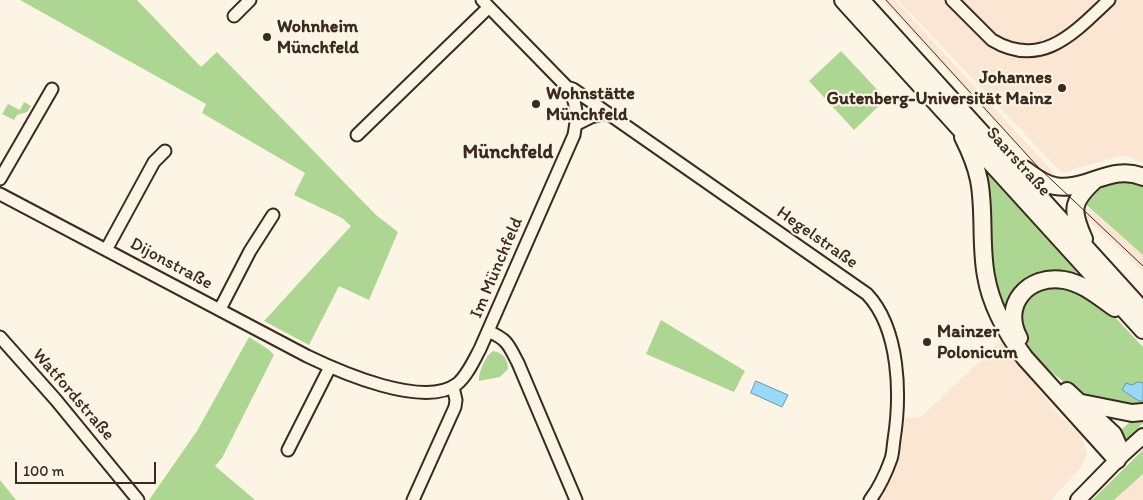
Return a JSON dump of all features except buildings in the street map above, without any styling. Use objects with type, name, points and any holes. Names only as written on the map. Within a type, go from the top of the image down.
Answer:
[{"type":"highway","name":"Saarstraße","points":[[844,0],[958,126],[1142,322]]},
{"type":"highway","name":"Saarstraße","points":[[861,0],[1089,250],[1142,322]]},
{"type":"highway","points":[[958,126],[970,152],[979,181],[986,276],[994,304],[1025,358],[1117,460]]},
{"type":"highway","points":[[998,150],[1039,180],[1053,186],[1072,186],[1110,174],[1125,173],[1143,177]]},
{"type":"highway","points":[[1089,250],[1076,221],[1074,208],[1080,195],[1096,179]]},
{"type":"highway","points":[[1117,460],[1118,445],[1113,434],[1037,363],[1027,351],[1016,332],[1013,314],[1014,306],[1022,292],[1036,283],[1044,280],[1063,280],[1072,282],[1089,291],[1142,322]]},
{"type":"highway","points":[[1080,403],[1132,413],[1143,412]]},
{"type":"main road","points":[[1078,500],[1143,436]]},
{"type":"street","points":[[234,16],[250,0]]},
{"type":"street","points":[[952,0],[992,40],[1000,45],[1022,50],[1036,50],[1064,40],[1109,0]]},
{"type":"street","points":[[357,135],[485,4]]},
{"type":"street","name":"Hegelstraße","points":[[485,4],[562,79],[576,108],[577,124]]},
{"type":"street","name":"Hegelstraße","points":[[567,87],[573,89],[867,294],[876,303],[887,326],[894,354],[898,414],[891,458],[870,500]]},
{"type":"street","points":[[0,179],[52,89]]},
{"type":"street","points":[[577,124],[591,117],[607,113]]},
{"type":"street","name":"Im Münchfeld","points":[[575,499],[518,363],[508,344],[502,338],[488,331],[574,135],[577,124]]},
{"type":"street","name":"Dijonstraße","points":[[106,250],[154,162],[165,151]]},
{"type":"street","name":"Dijonstraße","points":[[0,194],[330,367],[399,389],[429,392],[453,387]]},
{"type":"street","name":"Dijonstraße","points":[[220,309],[250,251],[273,215]]},
{"type":"street","points":[[413,500],[455,407],[456,400],[453,387],[462,379],[480,349],[488,331]]},
{"type":"street","name":"Watfordstraße","points":[[0,337],[69,415],[138,500]]},
{"type":"street","points":[[288,450],[330,367]]},
{"type":"shaded area","points":[[882,0],[895,0],[1063,183],[1051,182]]},
{"type":"shaded area","name":"Johannes Gutenberg-Universität Mainz","points":[[898,0],[1143,0],[1143,163],[1124,155],[1069,172],[1061,172]]},
{"type":"shaded area","points":[[1081,200],[1143,255],[1143,271],[1078,211]]},
{"type":"shaded area","points":[[1003,339],[1017,361],[1055,410],[1081,435],[1087,454],[1082,466],[1051,500],[879,500],[895,468],[903,437],[905,418],[921,417]]},
{"type":"shaded area","points":[[1143,474],[1143,500],[1114,500]]},
{"type":"green space","points":[[20,0],[137,0],[201,67],[217,52],[376,215],[398,232],[369,300],[339,286],[309,345],[264,321],[351,226],[342,218],[294,195],[305,173],[202,113],[206,104]]},
{"type":"green space","points":[[841,51],[886,99],[854,130],[809,81]]},
{"type":"green space","points":[[24,102],[31,106],[27,112],[17,115],[14,120],[2,114],[8,104],[20,110]]},
{"type":"green space","points":[[985,168],[1076,270],[1077,277],[1052,272],[1007,316],[994,284],[990,267],[981,176]]},
{"type":"green space","points":[[1124,179],[1143,183],[1143,255],[1081,200],[1100,185]]},
{"type":"green space","points":[[1069,286],[1112,314],[1143,347],[1143,405],[1136,406],[1109,402],[1086,396],[1054,374],[1026,346],[1022,338],[1017,315],[1034,287]]},
{"type":"green space","points":[[661,320],[745,371],[734,392],[646,354]]},
{"type":"green space","points":[[249,337],[274,355],[222,458],[215,466],[255,500],[149,500],[197,431]]},
{"type":"green space","points":[[493,351],[500,353],[504,357],[508,369],[500,377],[479,381],[483,364]]},
{"type":"green space","points":[[1143,416],[1143,423],[1127,439],[1119,432],[1135,417]]},
{"type":"green space","points":[[1143,450],[1143,474],[1114,500],[1092,500]]},
{"type":"green space","points":[[0,480],[16,500],[0,500]]},
{"type":"water","points":[[756,381],[788,395],[782,407],[751,393]]},
{"type":"water","points":[[1138,382],[1143,383],[1143,401],[1139,401],[1122,390],[1126,383],[1132,385]]},
{"type":"tram line","points":[[886,0],[1039,168],[1143,266]]},
{"type":"place","name":"Wohnheim Münchfeld","points":[[267,37]]},
{"type":"place","name":"Johannes Gutenberg-Universität Mainz","points":[[1062,88]]},
{"type":"place","name":"Wohnstätte Münchfeld","points":[[536,104]]},
{"type":"place","name":"Mainzer Polonicum","points":[[927,342]]},
{"type":"district","name":"Münchfeld","points":[[508,153]]}]
